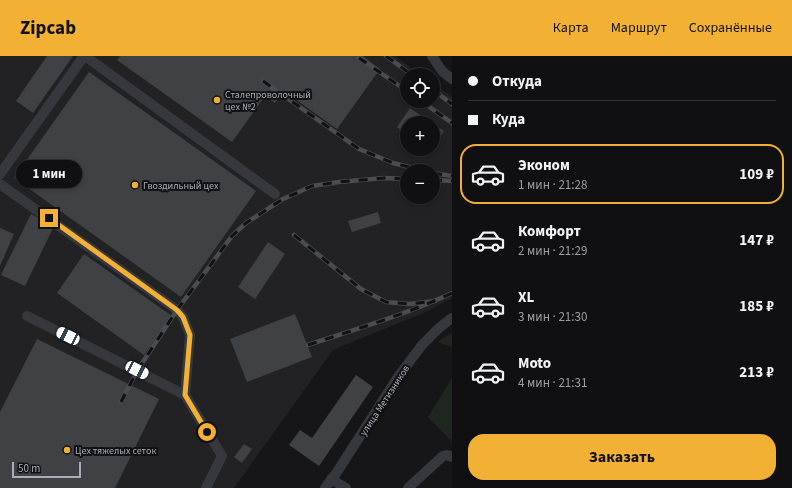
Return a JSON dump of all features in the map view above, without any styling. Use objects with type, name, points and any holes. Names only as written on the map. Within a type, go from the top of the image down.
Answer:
[{"type":"street","points":[[0,174],[84,56],[274,194]]},
{"type":"street","points":[[432,56],[442,71],[452,79]]},
{"type":"street","points":[[0,184],[177,310],[183,317],[190,335],[185,395]]},
{"type":"street","points":[[27,316],[185,395],[222,456],[206,488]]},
{"type":"street","name":"улица Метизников","points":[[325,488],[337,472],[398,377],[422,344],[452,318]]},
{"type":"street","points":[[408,488],[443,456],[447,455],[452,457]]},
{"type":"street","points":[[331,479],[346,488]]},
{"type":"shaded area","points":[[0,56],[395,56],[411,68],[400,68],[400,108],[440,108],[440,88],[452,97],[452,298],[428,311],[333,350],[234,488],[0,488]]},
{"type":"shaded area","points":[[452,333],[452,347],[437,342]]},
{"type":"shaded area","points":[[452,378],[452,442],[428,417]]},
{"type":"building","points":[[47,56],[73,56],[33,113],[16,101]]},
{"type":"building","name":"Сталепроволочный цех №2","points":[[120,56],[363,56],[380,69],[337,129],[284,91],[275,103],[265,96],[232,142],[117,60]]},
{"type":"building","name":"Гвоздильный цех","points":[[89,72],[256,191],[181,297],[14,178]]},
{"type":"building","points":[[410,108],[422,116],[405,116]]},
{"type":"building","points":[[400,123],[400,129],[397,127]]},
{"type":"building","points":[[440,128],[444,131],[440,137]]},
{"type":"building","points":[[378,212],[381,223],[352,232],[348,221]]},
{"type":"building","points":[[31,214],[54,226],[25,286],[1,275]]},
{"type":"building","points":[[0,228],[14,234],[0,266]]},
{"type":"building","points":[[268,242],[285,254],[255,299],[238,287]]},
{"type":"building","points":[[84,254],[172,316],[144,355],[57,293]]},
{"type":"building","points":[[295,314],[312,357],[247,382],[230,339]]},
{"type":"building","name":"Цех тяжелых сеток","points":[[37,339],[159,399],[115,488],[0,488],[0,412]]},
{"type":"building","points":[[356,375],[373,387],[319,466],[289,445],[300,430],[312,438]]},
{"type":"building","points":[[244,444],[252,449],[242,463],[234,457]]},
{"type":"railway","points":[[386,56],[402,68]]},
{"type":"railway","points":[[359,58],[400,86]]},
{"type":"railway","points":[[263,81],[359,149],[400,165]]},
{"type":"railway","points":[[440,95],[452,104]]},
{"type":"railway","points":[[431,108],[452,123]]},
{"type":"railway","points":[[440,174],[452,176]]},
{"type":"railway","points":[[121,402],[137,371],[177,310],[232,236],[246,223],[283,199],[312,186],[384,178],[400,179]]},
{"type":"railway","points":[[440,180],[452,181]]},
{"type":"railway","points":[[294,235],[361,289],[386,302],[409,304],[435,301]]},
{"type":"railway","points":[[308,345],[398,315],[452,293]]},
{"type":"place","name":"Сталепроволочный цех №2","points":[[217,100]]},
{"type":"place","name":"Гвоздильный цех","points":[[135,185]]},
{"type":"place","name":"Цех тяжелых сеток","points":[[67,450]]},
{"type":"route","points":[[49,218],[177,310],[183,317],[190,335],[185,395],[207,432]]}]
